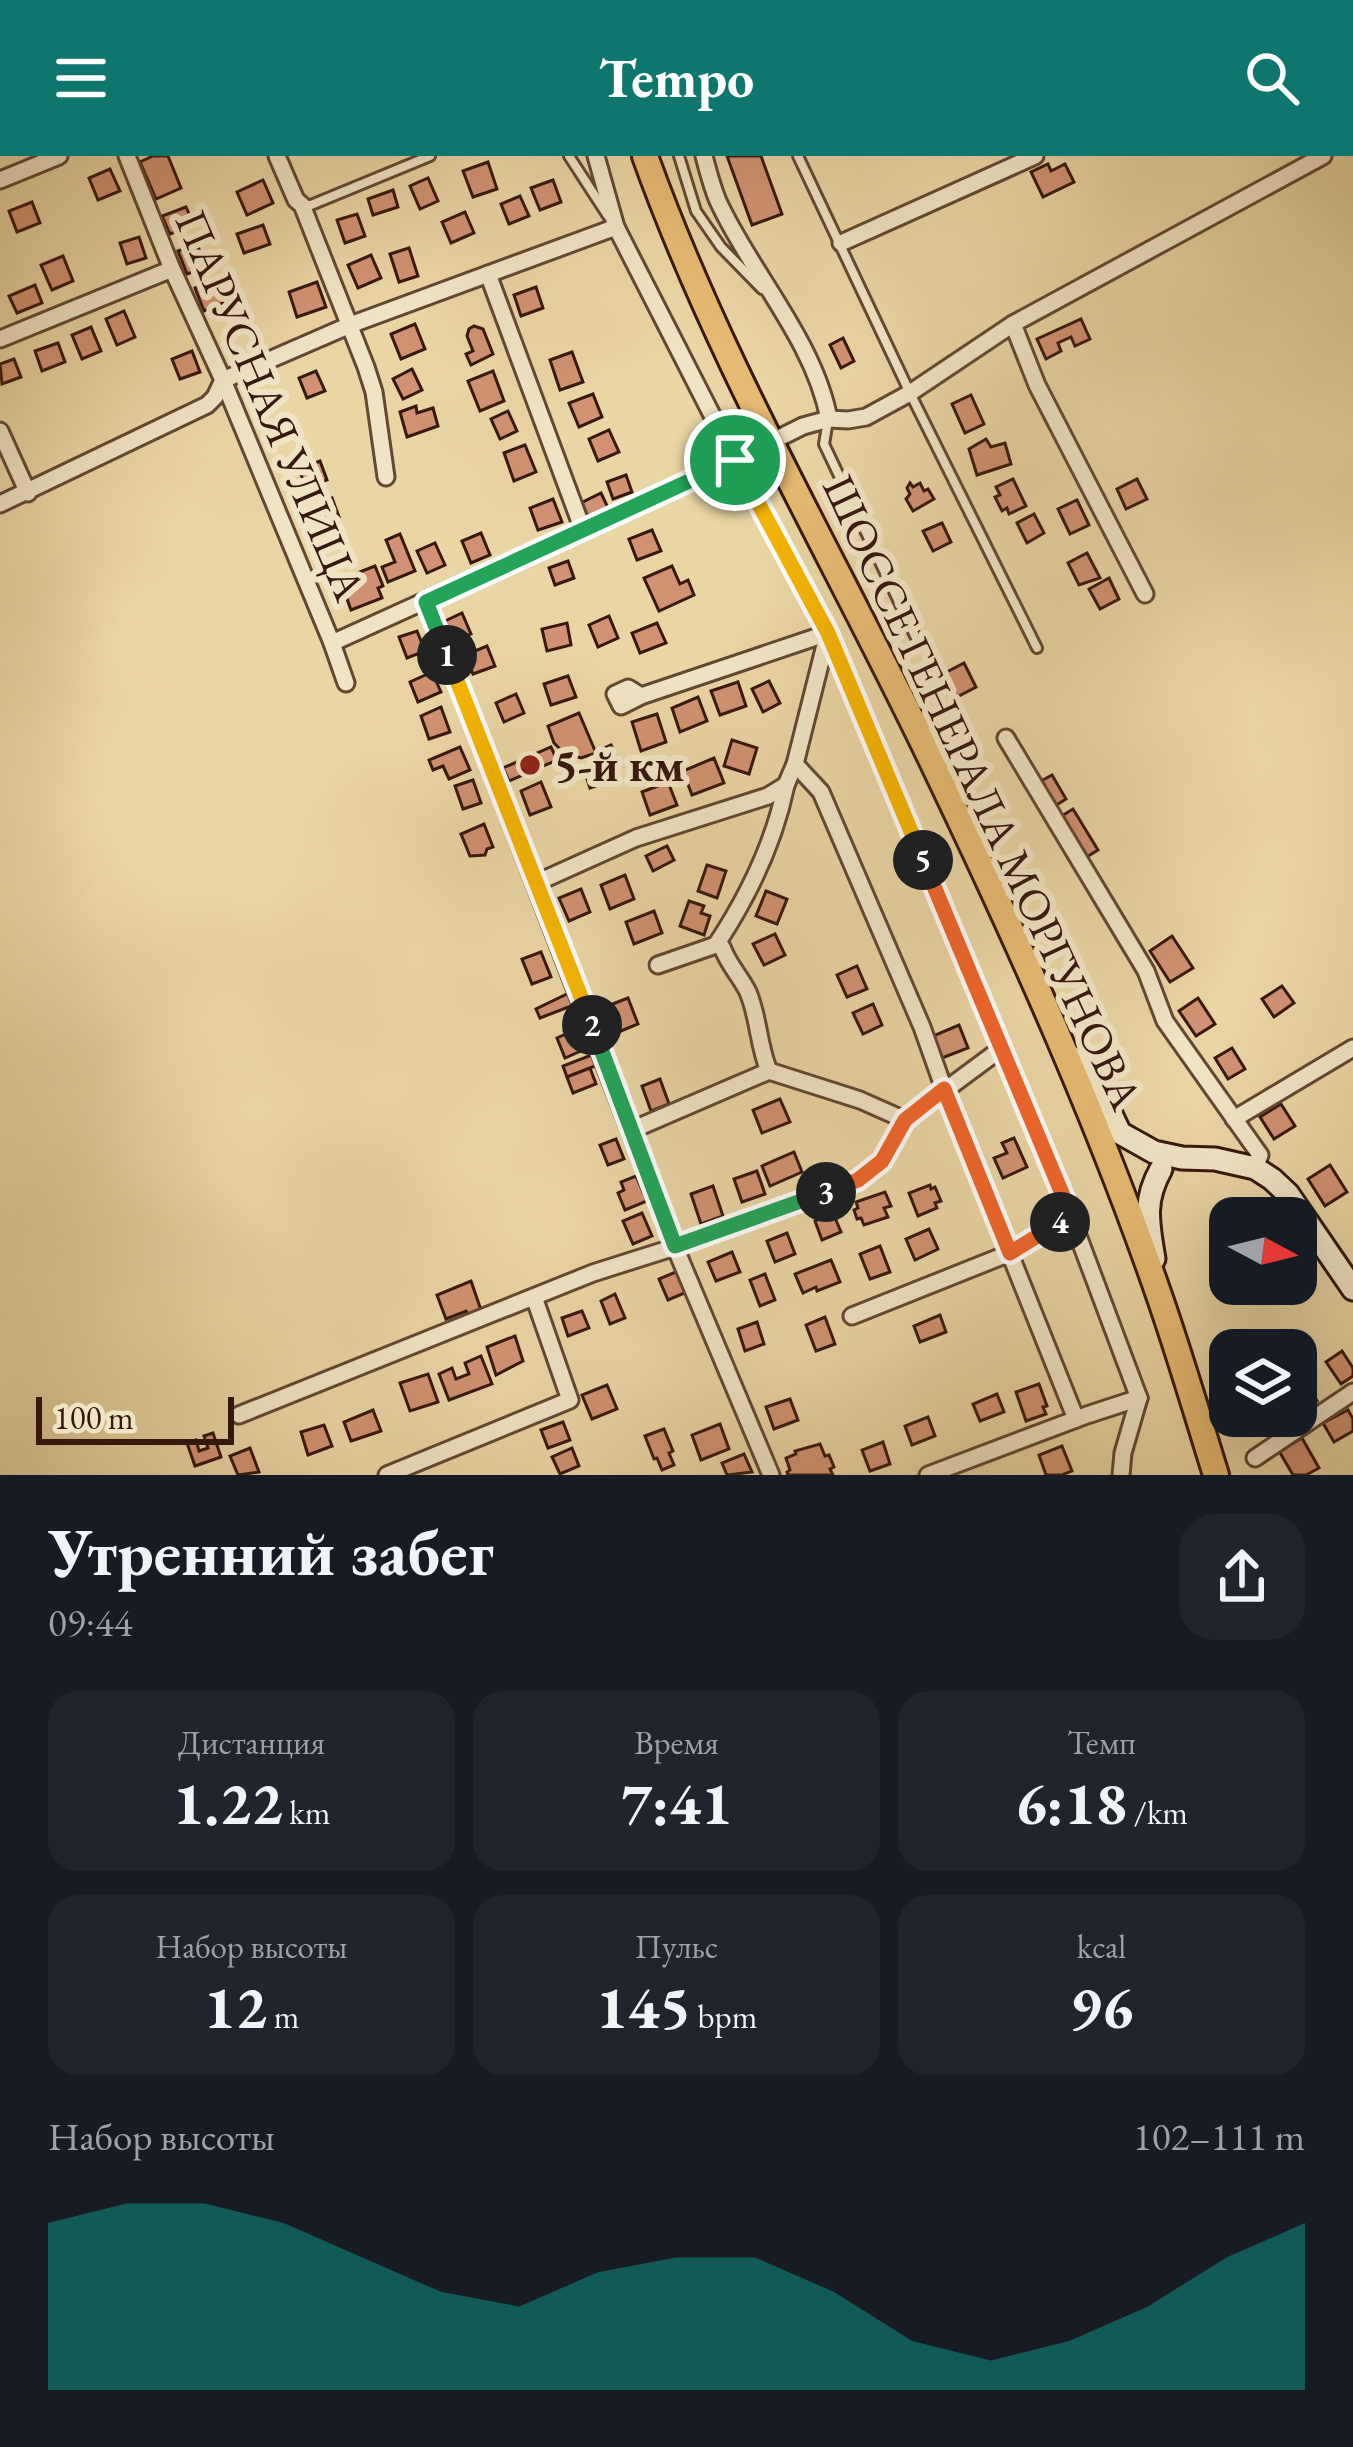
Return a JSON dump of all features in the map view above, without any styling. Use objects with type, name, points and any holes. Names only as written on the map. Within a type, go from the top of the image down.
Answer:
[{"type":"main road","name":"ШОССЕ ГЕНЕРАЛА МОРГУНОВА","points":[[645,156],[714,324],[929,755],[1064,1052],[1161,1300],[1216,1475]]},
{"type":"street","points":[[0,180],[59,156]]},
{"type":"street","name":"ПАРУСНАЯ УЛИЦА","points":[[128,156],[346,682]]},
{"type":"street","points":[[277,156],[302,205],[374,392],[386,477]]},
{"type":"street","points":[[596,156],[616,226],[828,633],[1071,1215],[1139,1398],[1120,1475]]},
{"type":"street","points":[[704,156],[718,200],[824,395],[829,419]]},
{"type":"street","points":[[841,243],[1035,156]]},
{"type":"street","points":[[332,643],[771,440],[829,419],[866,417],[1013,324],[1323,156]]},
{"type":"street","points":[[0,504],[207,405],[224,380],[350,326],[616,226]]},
{"type":"street","points":[[0,339],[172,269]]},
{"type":"street","points":[[488,274],[583,530]]},
{"type":"street","points":[[1013,324],[1037,385],[1144,594]]},
{"type":"street","points":[[0,431],[28,493]]},
{"type":"street","points":[[426,602],[675,1246],[771,1475]]},
{"type":"street","points":[[641,696],[828,633]]},
{"type":"street","points":[[716,945],[752,886],[781,808],[828,633]]},
{"type":"street","points":[[1006,738],[1146,971],[1166,1021],[1260,1155],[1255,1168]]},
{"type":"street","points":[[795,764],[821,792],[922,1027],[1076,1418]]},
{"type":"street","points":[[536,884],[636,838],[768,796],[786,785]]},
{"type":"street","points":[[658,965],[722,947],[747,990],[769,1071]]},
{"type":"street","points":[[239,1415],[593,1273],[858,1180],[882,1161],[905,1120],[1002,1048]]},
{"type":"street","points":[[1234,1119],[1353,1048]]},
{"type":"street","points":[[1064,1052],[1090,1070],[1120,1133],[1157,1161]]},
{"type":"street","points":[[632,1130],[769,1071],[905,1120]]},
{"type":"street","points":[[1115,1178],[1157,1161],[1182,1158],[1255,1168],[1288,1194],[1349,1276]]},
{"type":"street","points":[[1157,1161],[1148,1191],[1148,1223],[1161,1300]]},
{"type":"street","points":[[852,1316],[1010,1253],[1071,1215]]},
{"type":"street","points":[[387,1475],[570,1400],[534,1297]]},
{"type":"street","points":[[1255,1458],[1353,1392]]},
{"type":"street","points":[[928,1475],[1139,1398]]},
{"type":"lane","points":[[302,205],[430,156]]},
{"type":"lane","points":[[569,156],[616,226]]},
{"type":"lane","points":[[679,156],[696,211],[721,247],[776,302]]},
{"type":"lane","points":[[798,156],[1037,648]]},
{"type":"lane","points":[[829,419],[824,444],[917,640]]},
{"type":"building","points":[[168,156],[181,188],[156,199],[140,162]]},
{"type":"building","points":[[727,156],[761,156],[782,214],[752,225]]},
{"type":"building","points":[[488,162],[497,189],[473,197],[463,171]]},
{"type":"building","points":[[1048,164],[1051,171],[1065,164],[1074,182],[1043,197],[1031,172]]},
{"type":"building","points":[[110,169],[120,191],[98,200],[89,178]]},
{"type":"building","points":[[428,178],[438,201],[420,209],[410,186]]},
{"type":"building","points":[[263,180],[273,203],[247,215],[237,192]]},
{"type":"building","points":[[553,180],[561,202],[540,210],[531,188]]},
{"type":"building","points":[[393,190],[398,207],[373,215],[368,199]]},
{"type":"building","points":[[520,196],[529,216],[509,224],[501,204]]},
{"type":"building","points":[[32,202],[40,223],[17,232],[9,211]]},
{"type":"building","points":[[186,207],[194,225],[170,234],[162,216]]},
{"type":"building","points":[[465,212],[474,233],[451,243],[442,222]]},
{"type":"building","points":[[357,214],[365,236],[345,243],[337,220]]},
{"type":"building","points":[[263,225],[270,244],[244,253],[237,234]]},
{"type":"building","points":[[139,237],[146,258],[127,264],[120,243]]},
{"type":"building","points":[[197,244],[206,267],[187,274],[178,251]]},
{"type":"building","points":[[409,248],[418,276],[399,282],[390,254]]},
{"type":"building","points":[[371,255],[381,278],[358,288],[348,265]]},
{"type":"building","points":[[63,256],[73,281],[52,290],[41,265]]},
{"type":"building","points":[[216,279],[226,302],[204,311],[195,288]]},
{"type":"building","points":[[317,282],[326,307],[297,317],[289,292]]},
{"type":"building","points":[[35,285],[42,303],[17,313],[9,296]]},
{"type":"building","points":[[536,287],[543,308],[521,316],[514,295]]},
{"type":"building","points":[[124,311],[135,337],[117,345],[106,319]]},
{"type":"building","points":[[1081,319],[1090,339],[1075,346],[1071,337],[1058,343],[1061,351],[1046,359],[1037,339]]},
{"type":"building","points":[[415,324],[425,349],[401,359],[391,334]]},
{"type":"building","points":[[474,326],[483,329],[493,354],[471,365],[466,354],[473,351],[467,336]]},
{"type":"building","points":[[91,327],[101,351],[82,359],[72,335]]},
{"type":"building","points":[[843,338],[854,361],[841,368],[830,345]]},
{"type":"building","points":[[58,343],[65,362],[42,371],[35,351]]},
{"type":"building","points":[[192,351],[200,372],[180,379],[172,359]]},
{"type":"building","points":[[572,352],[583,382],[560,390],[550,360]]},
{"type":"building","points":[[14,359],[21,377],[2,384],[0,364]]},
{"type":"building","points":[[412,369],[422,390],[403,399],[393,379]]},
{"type":"building","points":[[316,371],[325,391],[307,398],[299,378]]},
{"type":"building","points":[[493,371],[504,401],[480,411],[468,381]]},
{"type":"building","points":[[593,394],[602,417],[579,427],[569,403]]},
{"type":"building","points":[[971,395],[984,424],[965,433],[952,404]]},
{"type":"building","points":[[416,406],[417,413],[433,408],[438,426],[407,437],[400,412]]},
{"type":"building","points":[[508,411],[517,431],[500,439],[491,419]]},
{"type":"building","points":[[609,430],[619,452],[598,461],[589,439]]},
{"type":"building","points":[[986,439],[991,447],[1005,443],[1011,464],[977,475],[969,449]]},
{"type":"building","points":[[525,445],[536,472],[514,481],[504,453]]},
{"type":"building","points":[[320,461],[327,480],[306,488],[299,469]]},
{"type":"building","points":[[626,475],[632,492],[613,499],[607,482]]},
{"type":"building","points":[[1013,479],[1026,506],[1009,514],[995,497],[1000,495],[996,487]]},
{"type":"building","points":[[1137,479],[1147,499],[1126,509],[1117,489]]},
{"type":"building","points":[[910,483],[913,487],[920,483],[934,499],[913,511],[906,499]]},
{"type":"building","points":[[601,493],[610,512],[591,521],[581,503]]},
{"type":"building","points":[[332,498],[339,517],[319,526],[311,507]]},
{"type":"building","points":[[553,499],[562,522],[538,530],[530,508]]},
{"type":"building","points":[[1077,500],[1089,525],[1070,534],[1058,509]]},
{"type":"building","points":[[1034,514],[1044,533],[1027,543],[1017,523]]},
{"type":"building","points":[[942,523],[951,542],[933,551],[923,531]]},
{"type":"building","points":[[652,530],[661,551],[637,560],[629,539]]},
{"type":"building","points":[[481,533],[490,555],[471,563],[462,541]]},
{"type":"building","points":[[400,534],[415,571],[388,582],[382,567],[395,562],[386,540]]},
{"type":"building","points":[[435,543],[445,565],[427,573],[417,551]]},
{"type":"building","points":[[1087,553],[1100,578],[1079,585],[1068,563]]},
{"type":"building","points":[[568,561],[574,578],[555,585],[549,568]]},
{"type":"building","points":[[375,566],[382,598],[351,610],[344,578]]},
{"type":"building","points":[[672,566],[680,584],[688,580],[694,595],[659,611],[644,578]]},
{"type":"building","points":[[1109,578],[1119,599],[1100,609],[1089,589]]},
{"type":"building","points":[[462,613],[471,634],[451,642],[443,622]]},
{"type":"building","points":[[609,616],[618,638],[598,647],[589,625]]},
{"type":"building","points":[[567,623],[571,645],[547,651],[542,629]]},
{"type":"building","points":[[657,623],[666,643],[640,653],[632,633]]},
{"type":"building","points":[[417,631],[425,651],[407,658],[399,637]]},
{"type":"building","points":[[487,646],[495,666],[473,674],[465,655]]},
{"type":"building","points":[[964,663],[976,687],[957,697],[945,673]]},
{"type":"building","points":[[432,672],[441,692],[418,702],[410,682]]},
{"type":"building","points":[[568,676],[576,697],[551,705],[544,684]]},
{"type":"building","points":[[769,681],[780,703],[763,712],[752,689]]},
{"type":"building","points":[[738,682],[746,706],[720,715],[711,691]]},
{"type":"building","points":[[516,694],[524,713],[504,722],[496,703]]},
{"type":"building","points":[[698,697],[707,721],[680,732],[672,708]]},
{"type":"building","points":[[441,707],[450,732],[429,739],[421,716]]},
{"type":"building","points":[[579,713],[596,753],[581,758],[564,753],[548,726]]},
{"type":"building","points":[[657,714],[666,742],[641,751],[632,722]]},
{"type":"building","points":[[732,740],[757,748],[749,774],[724,766]]},
{"type":"building","points":[[611,745],[617,758],[610,760],[617,778],[590,788],[584,770],[606,761],[602,749]]},
{"type":"building","points":[[460,747],[470,770],[449,779],[443,766],[433,770],[429,760]]},
{"type":"building","points":[[551,747],[557,760],[509,781],[503,768]]},
{"type":"building","points":[[714,758],[724,783],[692,795],[683,771]]},
{"type":"building","points":[[1052,775],[1066,799],[1055,806],[1041,781]]},
{"type":"building","points":[[473,780],[481,803],[463,809],[455,786]]},
{"type":"building","points":[[541,782],[551,807],[530,815],[521,791]]},
{"type":"building","points":[[668,782],[677,805],[650,815],[642,792]]},
{"type":"building","points":[[1073,809],[1098,850],[1085,858],[1060,817]]},
{"type":"building","points":[[484,824],[493,847],[485,855],[470,856],[461,834]]},
{"type":"building","points":[[667,846],[674,860],[653,871],[646,856]]},
{"type":"building","points":[[707,865],[726,871],[717,898],[698,891]]},
{"type":"building","points":[[625,875],[634,899],[610,909],[601,885]]},
{"type":"building","points":[[581,889],[590,912],[569,921],[559,898]]},
{"type":"building","points":[[766,891],[787,899],[777,924],[756,916]]},
{"type":"building","points":[[689,901],[704,906],[701,913],[710,916],[704,935],[680,926]]},
{"type":"building","points":[[654,911],[662,933],[634,944],[626,922]]},
{"type":"building","points":[[775,934],[785,955],[764,965],[753,944]]},
{"type":"building","points":[[1172,936],[1193,968],[1170,982],[1150,951]]},
{"type":"building","points":[[541,952],[551,977],[532,984],[522,959]]},
{"type":"building","points":[[857,966],[867,989],[847,997],[837,975]]},
{"type":"building","points":[[1282,986],[1294,1003],[1274,1017],[1262,999]]},
{"type":"building","points":[[569,993],[574,1005],[540,1018],[536,1009]]},
{"type":"building","points":[[628,998],[638,1024],[621,1031],[618,1024],[612,1027],[607,1013],[612,1011],[610,1005]]},
{"type":"building","points":[[1198,998],[1215,1024],[1196,1036],[1179,1011]]},
{"type":"building","points":[[873,1004],[882,1025],[863,1034],[853,1013]]},
{"type":"building","points":[[959,1025],[968,1048],[942,1058],[933,1036]]},
{"type":"building","points":[[575,1030],[583,1050],[565,1058],[557,1038]]},
{"type":"building","points":[[1232,1048],[1245,1069],[1228,1079],[1215,1058]]},
{"type":"building","points":[[594,1054],[598,1065],[567,1077],[563,1066]]},
{"type":"building","points":[[590,1068],[596,1084],[573,1093],[567,1077]]},
{"type":"building","points":[[660,1079],[669,1104],[651,1111],[642,1086]]},
{"type":"building","points":[[780,1099],[790,1122],[762,1133],[753,1110]]},
{"type":"building","points":[[1281,1104],[1295,1126],[1274,1139],[1260,1117]]},
{"type":"building","points":[[1014,1138],[1027,1167],[1003,1178],[994,1158],[1007,1153],[1002,1143]]},
{"type":"building","points":[[616,1139],[624,1159],[608,1165],[600,1145]]},
{"type":"building","points":[[794,1152],[802,1172],[770,1186],[762,1166]]},
{"type":"building","points":[[1330,1165],[1347,1192],[1325,1206],[1308,1179]]},
{"type":"building","points":[[757,1171],[765,1194],[742,1202],[734,1179]]},
{"type":"building","points":[[636,1176],[647,1201],[625,1210],[618,1193],[624,1190],[621,1182]]},
{"type":"building","points":[[930,1185],[941,1201],[935,1203],[937,1208],[918,1216],[909,1193]]},
{"type":"building","points":[[713,1186],[723,1216],[701,1224],[691,1194]]},
{"type":"building","points":[[885,1192],[891,1206],[884,1208],[888,1217],[864,1225],[857,1219],[856,1202]]},
{"type":"building","points":[[642,1213],[652,1236],[633,1244],[623,1221]]},
{"type":"building","points":[[833,1213],[841,1232],[822,1240],[815,1221]]},
{"type":"building","points":[[929,1229],[938,1249],[915,1260],[906,1239]]},
{"type":"building","points":[[787,1233],[795,1254],[775,1262],[767,1241]]},
{"type":"building","points":[[880,1246],[890,1272],[870,1279],[860,1254]]},
{"type":"building","points":[[732,1252],[740,1272],[716,1281],[708,1262]]},
{"type":"building","points":[[831,1260],[840,1282],[803,1293],[795,1274]]},
{"type":"building","points":[[678,1271],[687,1292],[668,1300],[659,1279]]},
{"type":"building","points":[[765,1274],[775,1300],[760,1306],[750,1280]]},
{"type":"building","points":[[471,1281],[481,1310],[446,1319],[437,1295]]},
{"type":"building","points":[[615,1294],[625,1318],[610,1324],[601,1301]]},
{"type":"building","points":[[582,1311],[589,1328],[568,1336],[562,1318]]},
{"type":"building","points":[[940,1315],[946,1332],[920,1342],[914,1326]]},
{"type":"building","points":[[825,1317],[835,1344],[816,1351],[806,1325]]},
{"type":"building","points":[[757,1322],[764,1344],[745,1351],[738,1329]]},
{"type":"building","points":[[515,1336],[523,1361],[496,1375],[487,1347]]},
{"type":"building","points":[[1342,1351],[1353,1376],[1341,1384],[1326,1362]]},
{"type":"building","points":[[481,1356],[492,1384],[449,1400],[439,1374],[452,1368],[456,1379],[469,1374],[465,1363]]},
{"type":"building","points":[[428,1374],[438,1402],[410,1411],[400,1383]]},
{"type":"building","points":[[1039,1384],[1046,1414],[1026,1421],[1016,1392]]},
{"type":"building","points":[[607,1385],[617,1409],[592,1419],[582,1395]]},
{"type":"building","points":[[997,1394],[1004,1412],[980,1421],[973,1404]]},
{"type":"building","points":[[790,1399],[798,1420],[774,1429],[766,1407]]},
{"type":"building","points":[[373,1410],[381,1431],[351,1441],[344,1422]]},
{"type":"building","points":[[1348,1410],[1353,1431],[1334,1442],[1323,1423]]},
{"type":"building","points":[[928,1417],[935,1436],[912,1445],[905,1426]]},
{"type":"building","points":[[563,1422],[570,1440],[548,1448],[541,1430]]},
{"type":"building","points":[[720,1424],[729,1449],[701,1460],[692,1435]]},
{"type":"building","points":[[324,1425],[332,1446],[308,1455],[301,1432]]},
{"type":"building","points":[[664,1429],[674,1465],[662,1470],[645,1436]]},
{"type":"building","points":[[213,1433],[221,1457],[195,1466],[187,1443],[196,1440],[199,1451],[208,1448],[204,1436]]},
{"type":"building","points":[[1302,1438],[1319,1468],[1293,1475],[1279,1451]]},
{"type":"building","points":[[883,1442],[890,1464],[870,1471],[862,1450]]},
{"type":"building","points":[[820,1444],[825,1456],[829,1455],[833,1475],[788,1475],[786,1458]]},
{"type":"building","points":[[1062,1446],[1072,1471],[1046,1475],[1039,1455]]},
{"type":"building","points":[[250,1448],[259,1472],[238,1475],[230,1456]]},
{"type":"building","points":[[572,1448],[579,1466],[560,1474],[552,1457]]},
{"type":"building","points":[[744,1454],[752,1472],[727,1475],[722,1463]]},
{"type":"place","name":"5-й км","points":[[530,765]]},
{"type":"route","points":[[735,460],[828,633],[1071,1215],[1010,1253],[944,1089],[905,1120],[882,1161],[858,1180],[675,1246],[426,602],[735,460]]}]
